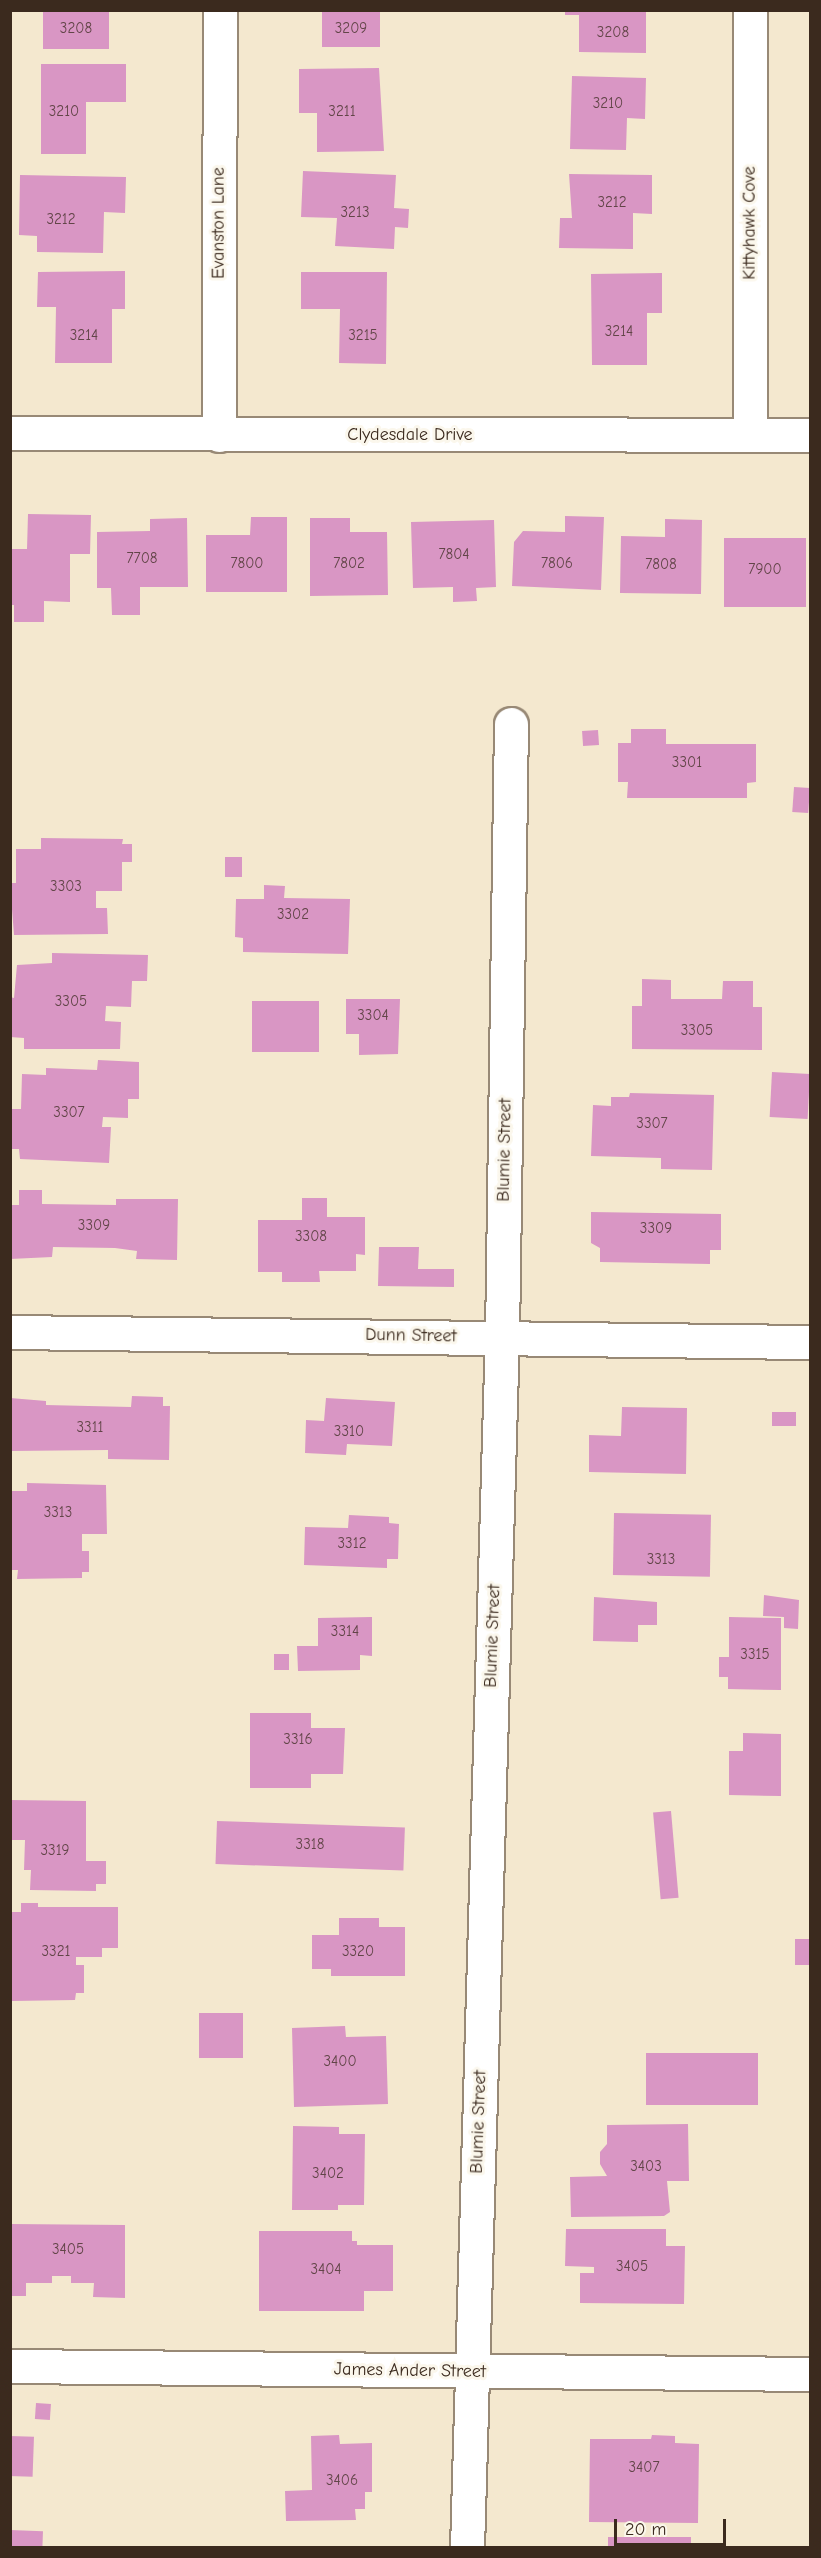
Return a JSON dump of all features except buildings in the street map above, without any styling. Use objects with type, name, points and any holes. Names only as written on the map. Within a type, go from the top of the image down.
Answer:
[{"type":"street","name":"Evanston Lane","points":[[219,435],[220,10]]},
{"type":"street","name":"Kittyhawk Cove","points":[[750,10],[750,435]]},
{"type":"street","name":"Clydesdale Drive","points":[[10,433],[810,435]]},
{"type":"street","name":"Blumie Street","points":[[467,2547],[502,1336],[511,724]]},
{"type":"street","name":"Dunn Street","points":[[10,1332],[502,1336],[810,1342]]},
{"type":"street","name":"James Ander Street","points":[[10,2366],[810,2374]]}]
